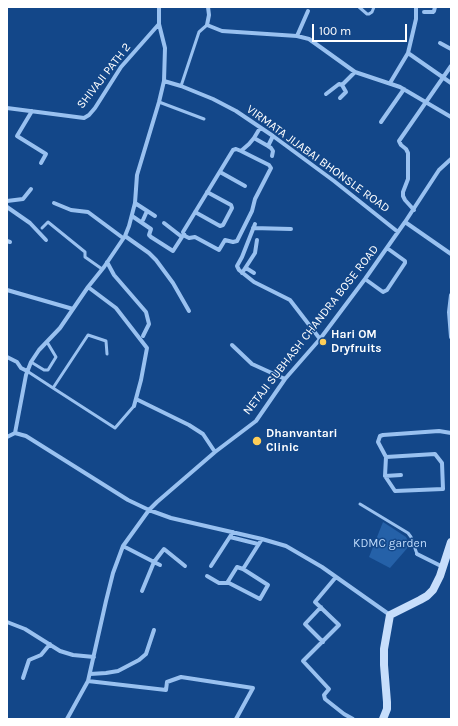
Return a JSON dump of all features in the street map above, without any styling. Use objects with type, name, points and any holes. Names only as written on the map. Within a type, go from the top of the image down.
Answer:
[{"type":"street","points":[[15,434],[27,371],[31,362],[60,328],[107,262],[124,237],[132,216],[135,203],[137,175],[164,81],[165,48],[159,24],[159,7]]},
{"type":"street","points":[[208,7],[209,15],[207,25],[222,31],[297,36],[315,43],[355,72],[404,89],[451,117]]},
{"type":"street","points":[[390,83],[408,53],[416,19],[416,7]]},
{"type":"street","points":[[424,12],[432,12],[435,7]]},
{"type":"street","points":[[297,36],[308,11]]},
{"type":"street","name":"SHIVAJI PATH 2","points":[[7,108],[72,118],[84,118],[89,115],[121,67],[159,24]]},
{"type":"street","points":[[440,43],[451,49]]},
{"type":"street","points":[[408,53],[451,83]]},
{"type":"street","points":[[414,210],[403,196],[408,178],[408,152],[401,146],[399,141],[451,66]]},
{"type":"street","points":[[326,94],[339,84],[342,85],[355,72]]},
{"type":"street","name":"VIRMATA JIJABAI BHONSLE ROAD","points":[[164,81],[213,99],[236,111],[334,181],[398,232]]},
{"type":"street","points":[[340,98],[346,92],[342,85]]},
{"type":"street","points":[[381,122],[404,89]]},
{"type":"street","points":[[32,111],[17,136],[46,154],[41,163]]},
{"type":"street","points":[[241,151],[254,138],[260,128]]},
{"type":"street","points":[[268,146],[273,136]]},
{"type":"street","points":[[254,138],[271,148],[273,151],[272,156]]},
{"type":"street","points":[[236,149],[241,151],[269,165],[271,168],[254,200],[252,211],[237,241],[234,242],[225,240],[219,250],[195,237],[188,238],[183,232],[207,192],[233,150],[236,149]]},
{"type":"street","name":"NETAJI SUBHASH CHANDRA BOSE ROAD","points":[[68,719],[88,681],[110,588],[123,546],[149,510],[215,452],[256,421],[285,379],[320,339],[365,279],[414,210],[439,170],[451,160]]},
{"type":"street","points":[[220,172],[245,186]]},
{"type":"street","points":[[7,201],[23,199],[31,189]]},
{"type":"street","points":[[195,212],[220,226],[223,224],[232,208],[231,205],[207,192]]},
{"type":"street","points":[[54,203],[72,210],[88,212],[149,253],[173,283],[190,311]]},
{"type":"street","points":[[135,203],[155,216]]},
{"type":"street","points":[[7,207],[30,223],[46,240]]},
{"type":"street","points":[[143,220],[147,211]]},
{"type":"street","points":[[132,216],[151,229],[149,235],[151,237],[173,251],[182,237],[164,222]]},
{"type":"street","points":[[405,222],[451,254]]},
{"type":"street","points":[[291,229],[254,226],[237,266],[242,273],[254,282],[290,300],[320,339]]},
{"type":"street","points":[[242,273],[255,253],[257,240]]},
{"type":"street","points":[[365,279],[383,292],[387,290],[405,263],[387,248]]},
{"type":"street","points":[[107,262],[114,275],[146,312],[149,324],[143,336]]},
{"type":"street","points":[[246,268],[254,273]]},
{"type":"street","points":[[88,287],[116,308],[147,348],[134,406]]},
{"type":"street","points":[[7,290],[73,309]]},
{"type":"street","points":[[451,295],[451,337]]},
{"type":"street","points":[[232,345],[252,364],[285,379]]},
{"type":"street","points":[[7,357],[27,371]]},
{"type":"street","points":[[136,399],[202,434],[215,452]]},
{"type":"street","points":[[386,457],[435,454],[442,463],[443,489],[395,491],[385,476],[386,457],[378,442],[380,436],[383,435],[439,431],[451,433]]},
{"type":"street","points":[[7,437],[15,434],[26,436],[128,500],[149,510],[171,518],[286,546],[305,556],[390,615]]},
{"type":"street","points":[[385,476],[402,475]]},
{"type":"street","points":[[211,566],[233,532]]},
{"type":"street","points":[[230,537],[258,544]]},
{"type":"street","points":[[243,569],[262,539]]},
{"type":"street","points":[[390,615],[427,596],[437,584],[451,542]]},
{"type":"street","points":[[123,546],[160,564]]},
{"type":"street","points":[[142,591],[154,562],[164,549],[185,566]]},
{"type":"street","points":[[417,554],[443,567]]},
{"type":"street","points":[[207,576],[219,583],[227,582],[260,599],[268,585],[243,569],[237,567],[227,582]]},
{"type":"street","points":[[336,577],[316,600],[316,603],[338,622],[338,625],[304,659],[304,663],[329,689],[324,695],[325,699],[353,719]]},
{"type":"street","points":[[321,607],[305,624],[322,642]]},
{"type":"street","points":[[383,719],[387,709],[384,649],[390,615]]},
{"type":"street","points":[[7,622],[26,629],[60,651],[73,655],[94,657]]},
{"type":"street","points":[[90,674],[118,671],[139,660],[146,654],[154,630]]},
{"type":"street","points":[[23,678],[29,660],[41,655],[50,644]]},
{"type":"street","points":[[88,681],[166,690],[167,682],[181,677],[253,688],[236,719]]},
{"type":"lane","points":[[359,7],[369,14],[374,7]]},
{"type":"lane","points":[[181,86],[199,32],[207,25]]},
{"type":"lane","points":[[159,102],[204,119]]},
{"type":"lane","points":[[42,228],[48,222],[85,252],[85,257],[102,269]]},
{"type":"lane","points":[[53,388],[88,335],[106,341],[107,354]]},
{"type":"lane","points":[[31,362],[44,370],[48,370],[56,357],[47,342]]},
{"type":"lane","points":[[27,371],[115,428],[134,406]]},
{"type":"lane","points":[[360,504],[408,533],[417,554]]},
{"type":"green space","name":"KDMC garden","points":[[383,522],[406,537],[410,545],[390,568],[369,557]]},
{"type":"place","name":"Hari OM Dryfruits","points":[[323,342]]},
{"type":"place","name":"Dhanvantari Clinic","points":[[257,441]]}]
